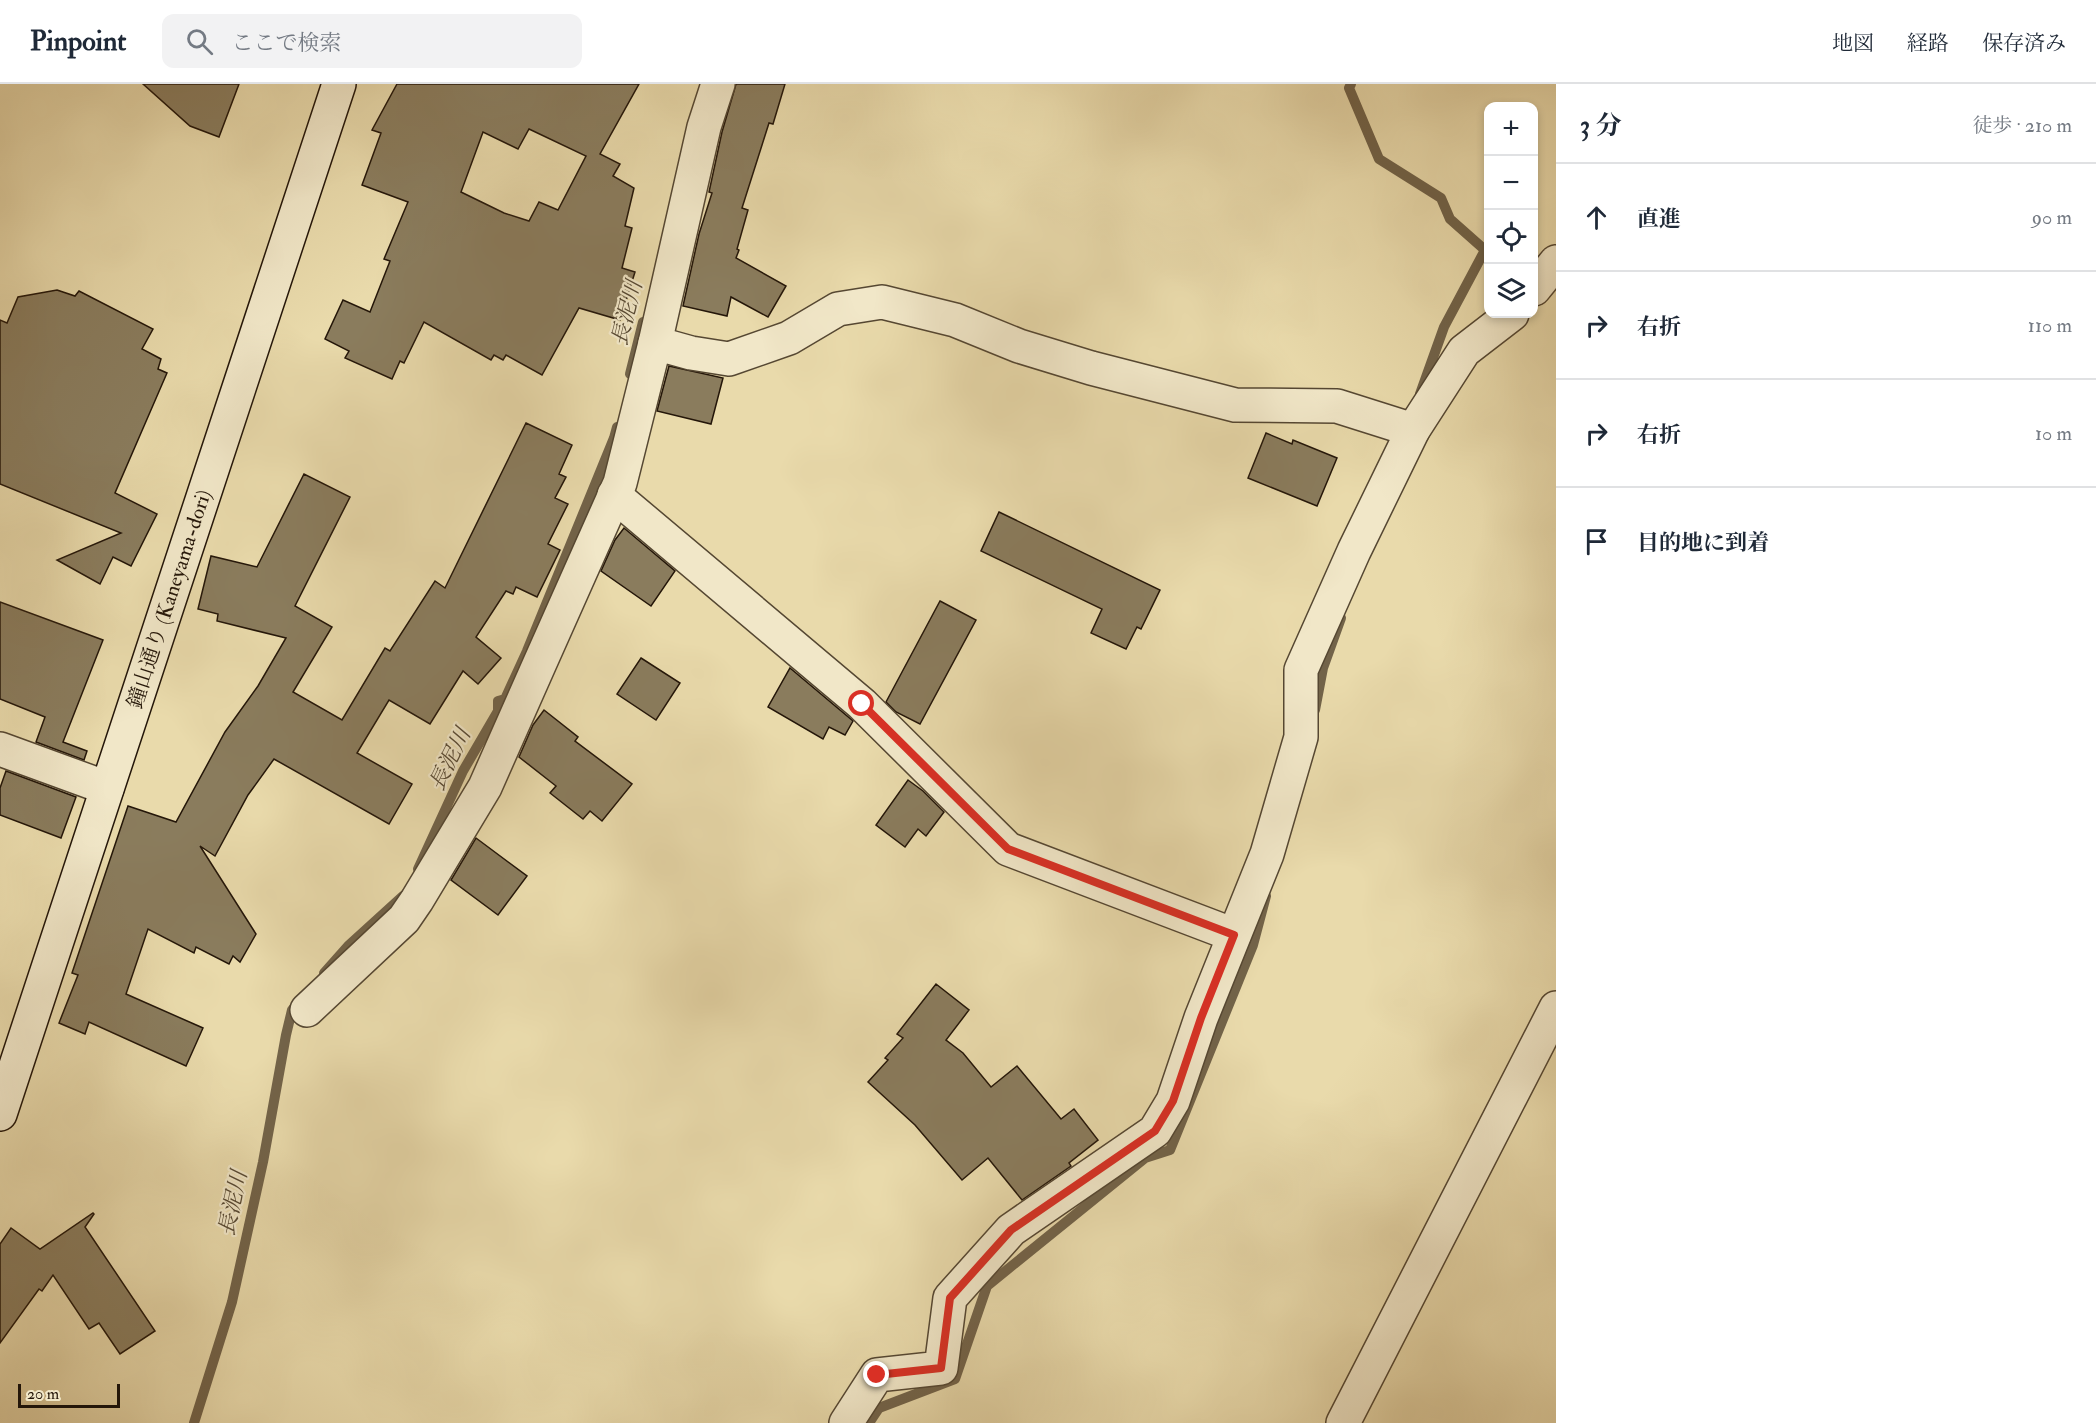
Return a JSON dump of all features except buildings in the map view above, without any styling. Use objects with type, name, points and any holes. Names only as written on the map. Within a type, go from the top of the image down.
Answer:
[{"type":"street","name":"鐘山通り (Kaneyama-dori)","points":[[0,1114],[339,84]]},
{"type":"street","points":[[307,1010],[404,919],[485,787],[620,483],[655,343],[704,127],[718,84]]},
{"type":"street","points":[[1538,283],[1556,262]]},
{"type":"street","points":[[655,343],[691,353],[729,359],[789,338],[838,309],[882,302],[955,320],[1018,345],[1091,368],[1235,405],[1337,406],[1413,430]]},
{"type":"street","points":[[846,1423],[877,1375],[941,1368],[950,1298],[1011,1230],[1155,1131],[1173,1101],[1201,1018],[1267,854],[1301,738],[1301,670],[1354,551],[1413,430],[1464,351],[1507,318]]},
{"type":"street","points":[[614,495],[862,704],[1008,849],[1234,935]]},
{"type":"street","points":[[0,749],[107,788]]},
{"type":"street","points":[[1343,1423],[1556,1008]]},
{"type":"waterway","points":[[1351,84],[1349,88],[1379,159],[1441,198],[1450,219],[1485,250],[1444,327],[1420,394]]},
{"type":"waterway","name":"長泥川","points":[[630,374],[643,322]]},
{"type":"waterway","name":"長泥川","points":[[418,869],[463,771],[498,711],[498,701],[505,699],[527,651],[617,427]]},
{"type":"waterway","points":[[1315,710],[1323,668],[1341,618]]},
{"type":"waterway","name":"長泥川","points":[[324,973],[348,946],[403,896]]},
{"type":"waterway","points":[[869,1423],[879,1408],[955,1379],[987,1286],[1145,1158],[1170,1150],[1253,945],[1266,896]]},
{"type":"waterway","name":"長泥川","points":[[194,1423],[232,1302],[263,1162],[286,1035],[292,1010],[298,1003]]},
{"type":"route","points":[[862,704],[1008,849],[1234,935],[1201,1018],[1173,1101],[1155,1131],[1011,1230],[950,1298],[941,1368],[877,1375]]}]
